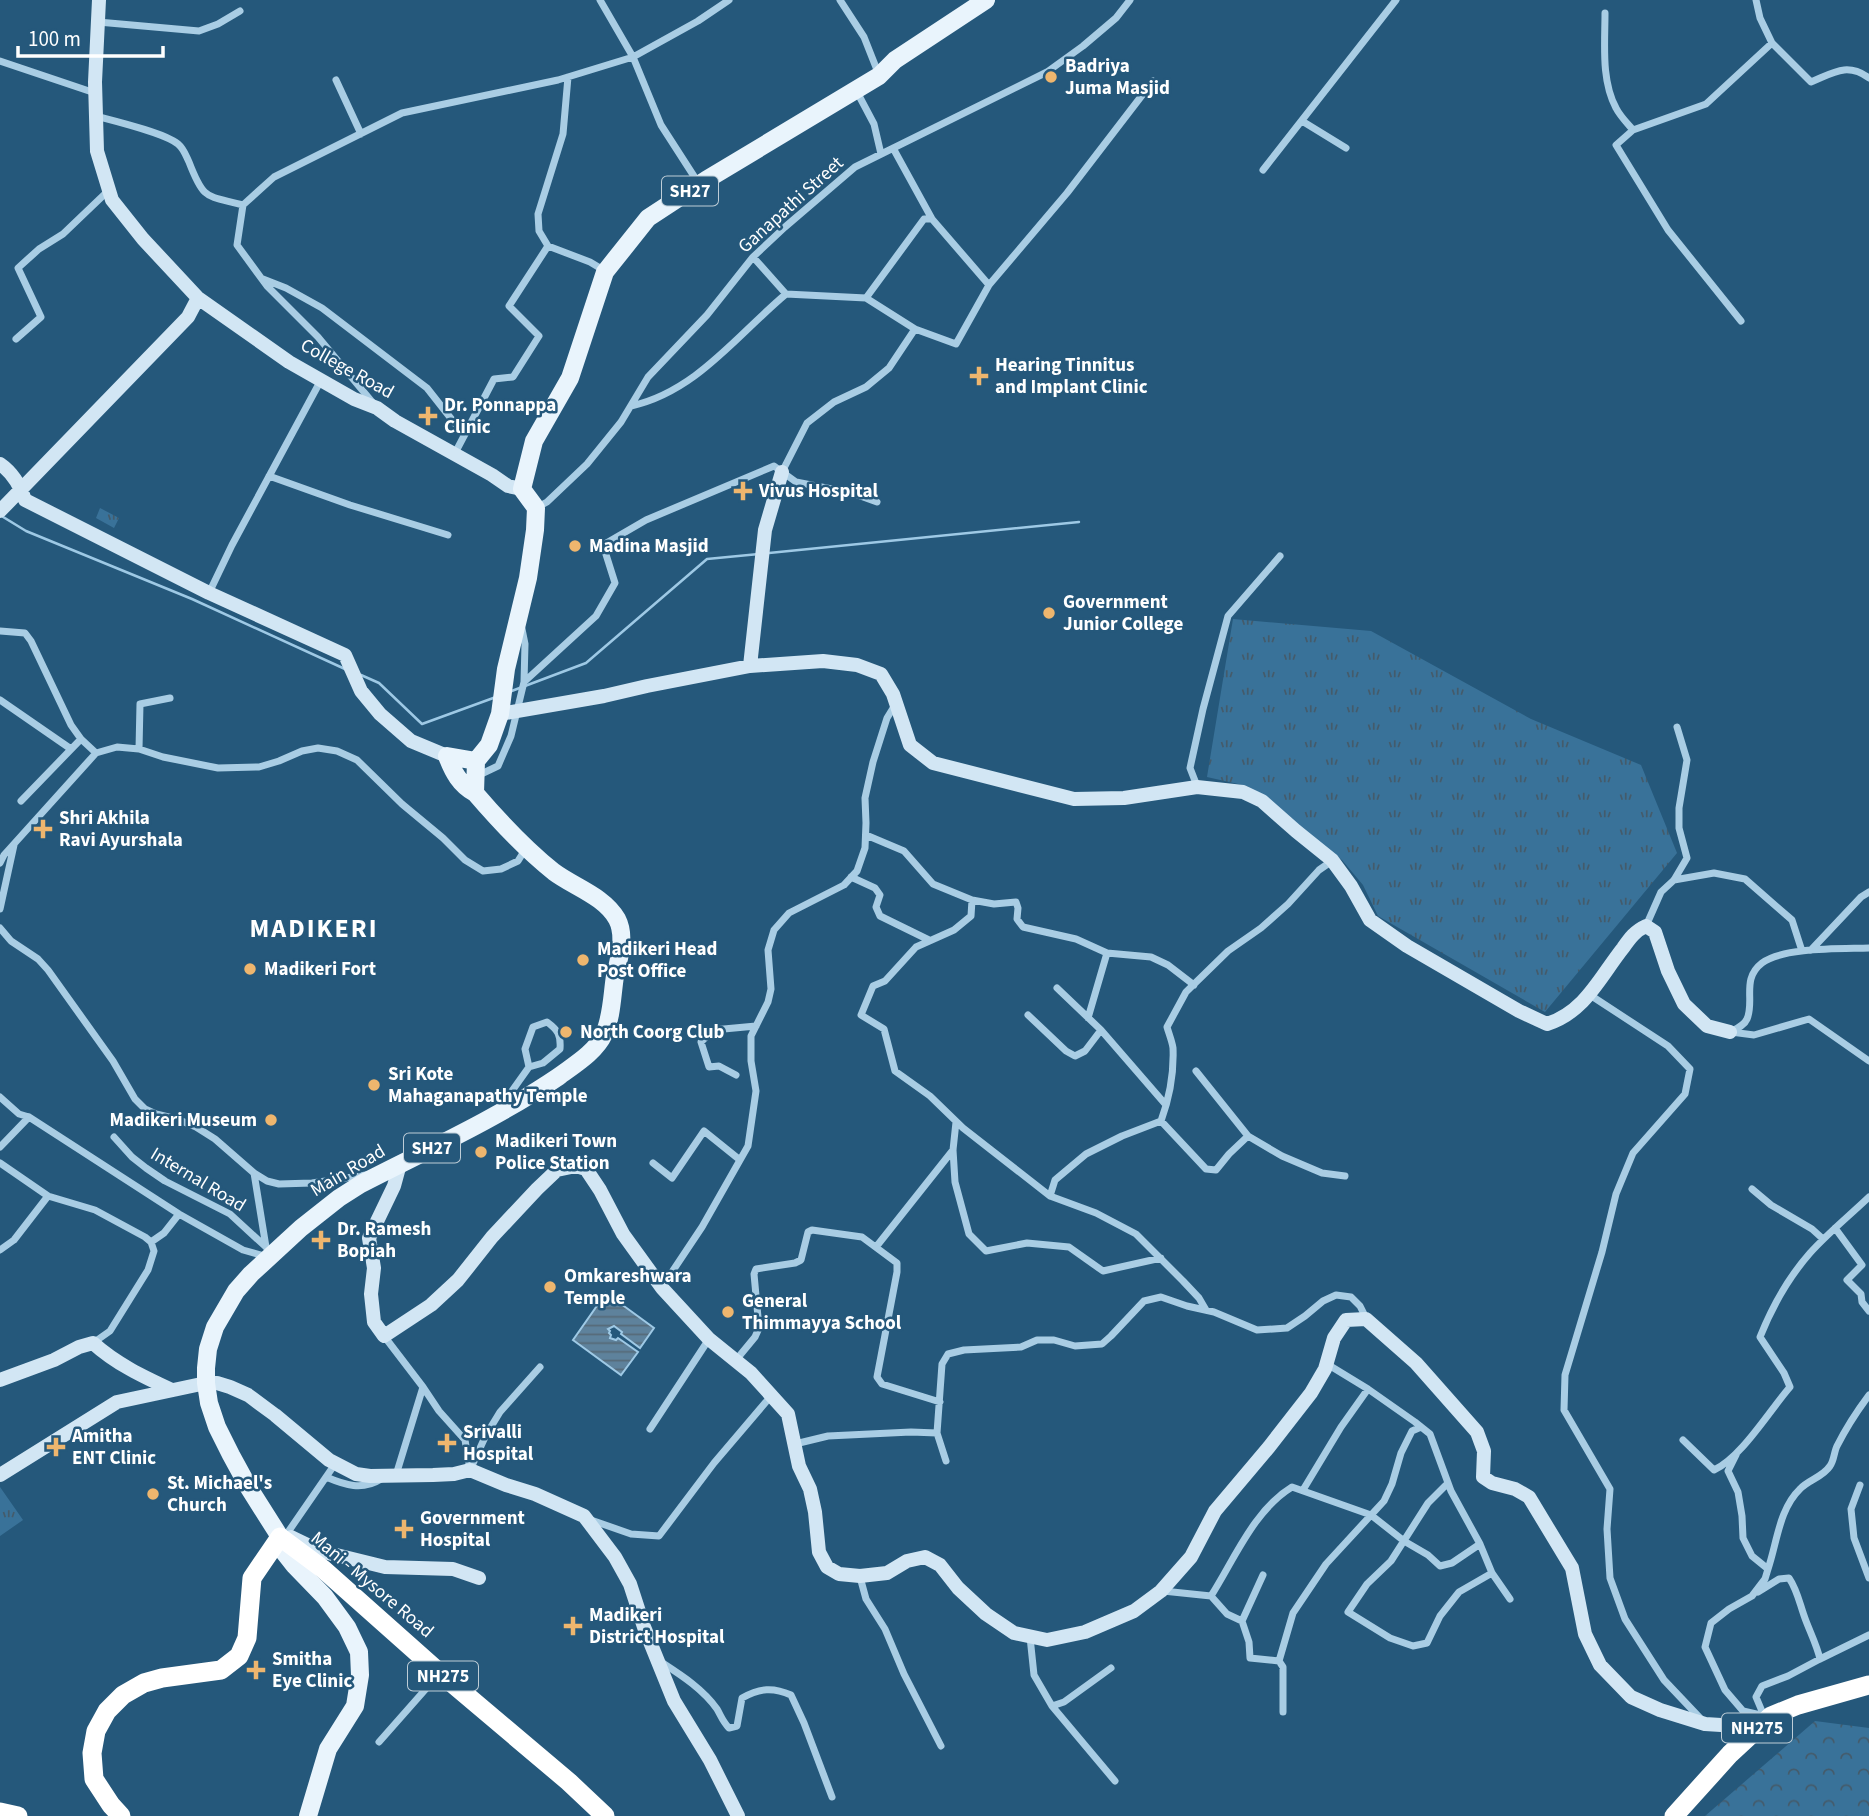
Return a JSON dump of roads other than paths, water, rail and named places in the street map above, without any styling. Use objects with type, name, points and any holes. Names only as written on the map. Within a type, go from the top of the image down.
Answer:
[{"type":"highway","name":"Mani - Mysore Road","points":[[121,1816],[94,1779],[92,1753],[96,1731],[107,1711],[123,1695],[144,1683],[221,1670],[239,1656],[247,1638],[252,1578],[283,1536],[605,1816]]},
{"type":"highway","name":"NH275","points":[[1674,1816],[1766,1719],[1798,1705],[1869,1685]]},
{"type":"highway","points":[[0,1812],[18,1816]]},
{"type":"main road","name":"SH27","points":[[522,489],[534,441],[570,378],[606,272],[648,218],[879,76],[895,60],[986,0]]},
{"type":"main road","name":"College Road","points":[[522,489],[536,508]]},
{"type":"main road","points":[[447,756],[475,777],[489,745],[509,713],[506,669],[528,578],[536,530],[536,508]]},
{"type":"main road","name":"SH27","points":[[447,756],[457,777],[467,789],[475,777]]},
{"type":"main road","name":"Main Road","points":[[283,1536],[249,1488],[217,1427],[209,1403],[206,1382],[208,1349],[215,1327],[236,1292],[268,1253],[339,1198],[521,1101],[573,1066],[589,1053],[604,1034],[622,934],[618,920],[600,901],[553,871],[526,848],[475,777]]},
{"type":"main road","name":"SH27","points":[[283,1536],[283,1551],[325,1597],[347,1627],[359,1652],[360,1675],[355,1706],[328,1749],[308,1816]]},
{"type":"street","name":"College Road","points":[[99,0],[95,93],[97,151],[113,200],[143,239],[198,298],[289,362],[354,399],[377,408],[508,486],[522,489]]},
{"type":"street","points":[[600,0],[633,57],[661,125],[699,185]]},
{"type":"street","points":[[377,408],[318,337],[261,278],[237,245],[243,205],[274,177],[402,113],[568,77],[633,57],[698,21],[729,0]]},
{"type":"street","points":[[841,0],[864,37],[879,76]]},
{"type":"street","name":"Ganapathi Street","points":[[536,508],[547,502],[587,464],[621,422],[648,377],[707,315],[753,257],[855,167],[1047,72],[1116,18],[1130,0]]},
{"type":"street","points":[[1263,170],[1396,0]]},
{"type":"street","points":[[1756,0],[1760,18],[1772,43],[1811,82],[1839,70],[1852,69],[1869,78]]},
{"type":"street","points":[[98,22],[199,32],[240,11]]},
{"type":"street","points":[[1605,13],[1605,59],[1609,92],[1616,110],[1633,130]]},
{"type":"street","points":[[1741,321],[1668,230],[1616,145],[1633,130],[1706,104],[1772,43]]},
{"type":"street","points":[[0,61],[95,93]]},
{"type":"street","points":[[568,77],[563,134],[538,214],[539,231],[548,246],[590,262],[606,272]]},
{"type":"street","points":[[336,80],[361,134]]},
{"type":"street","points":[[753,257],[786,293],[866,298],[915,329],[956,344],[989,285],[1067,194],[1153,81]]},
{"type":"street","points":[[856,90],[874,124],[881,154]]},
{"type":"street","points":[[96,115],[175,141],[184,151],[202,190],[214,198],[243,205]]},
{"type":"street","points":[[1302,121],[1346,148]]},
{"type":"street","points":[[893,148],[932,219],[989,285]]},
{"type":"street","points":[[16,339],[41,317],[18,268],[39,249],[63,233],[109,190]]},
{"type":"street","points":[[866,298],[924,219],[932,219]]},
{"type":"street","points":[[454,455],[494,379],[513,377],[539,336],[509,306],[548,246]]},
{"type":"street","points":[[261,278],[322,308],[349,327],[427,388],[464,435]]},
{"type":"street","points":[[631,406],[651,402],[710,364],[786,293]]},
{"type":"street","points":[[0,511],[188,317],[198,298]]},
{"type":"street","points":[[750,666],[765,530],[782,472],[807,423],[834,402],[866,387],[889,368],[915,329]]},
{"type":"street","points":[[209,593],[321,380]]},
{"type":"street","points":[[0,464],[10,471],[25,500],[209,593],[345,655],[361,691],[380,714],[411,741],[447,756]]},
{"type":"street","points":[[509,713],[524,682],[596,616],[603,605],[615,583],[603,545],[646,520],[774,466],[796,482],[852,493],[877,502]]},
{"type":"street","points":[[269,477],[448,535]]},
{"type":"street","points":[[1197,787],[1190,768],[1228,616],[1280,556]]},
{"type":"street","points":[[519,615],[525,644],[524,682]]},
{"type":"street","points":[[0,631],[24,633],[31,641],[71,724],[96,753]]},
{"type":"street","points":[[509,713],[750,666],[823,661],[857,665],[881,674],[892,694],[910,745],[933,763],[1074,799],[1124,798],[1197,787],[1243,792],[1262,801],[1332,860],[1351,886],[1370,920],[1407,946],[1519,1011],[1547,1024],[1560,1019],[1590,995],[1637,930],[1646,926],[1661,892],[1674,880],[1687,858],[1679,828],[1679,808],[1687,760],[1677,727]]},
{"type":"street","points":[[139,749],[140,704],[170,698]]},
{"type":"street","points":[[0,700],[71,749]]},
{"type":"street","points":[[662,1287],[702,1227],[748,1146],[757,1091],[751,1061],[751,1036],[768,1002],[771,989],[768,950],[774,930],[789,913],[844,885],[857,871],[865,848],[865,798],[873,762],[887,718],[896,704]]},
{"type":"street","points":[[21,801],[81,738]]},
{"type":"street","points":[[0,863],[96,753],[117,747],[139,749],[163,757],[218,768],[259,766],[318,748],[337,751],[358,760],[402,804],[465,860],[483,871],[500,869],[518,861],[526,848]]},
{"type":"street","points":[[866,835],[904,851],[933,884],[972,900],[994,904],[1016,902],[1017,919],[1023,927],[1076,939],[1107,953],[1151,957],[1168,965],[1194,985]]},
{"type":"street","points":[[0,909],[14,844]]},
{"type":"street","points":[[1161,1121],[1169,1094],[1173,1046],[1167,1027],[1186,992],[1228,951],[1261,928],[1288,904],[1319,870],[1332,860]]},
{"type":"street","points":[[1674,880],[1714,873],[1745,879],[1793,920],[1806,951]]},
{"type":"street","points":[[851,877],[875,888],[880,895],[876,907],[880,916],[929,940]]},
{"type":"street","points":[[1806,951],[1869,892]]},
{"type":"street","points":[[972,900],[971,916],[954,930],[916,947],[885,981],[873,986],[861,1016],[884,1029],[895,1071],[930,1096],[956,1122],[1050,1196],[1096,1213],[1136,1234],[1199,1298],[1206,1310]]},
{"type":"street","points":[[1646,926],[1655,932],[1668,971],[1684,1004],[1707,1026],[1754,1035],[1809,1019],[1869,1061]]},
{"type":"street","points":[[0,928],[11,941],[38,959],[48,970],[113,1061],[140,1105],[156,1114],[196,1127],[215,1139],[254,1173],[279,1184],[333,1180],[393,1167],[394,1186],[369,1238],[374,1268],[371,1294],[374,1322],[439,1411],[465,1440],[470,1470]]},
{"type":"street","points":[[1730,1032],[1741,1027],[1747,1020],[1751,977],[1763,961],[1806,951],[1869,948]]},
{"type":"street","points":[[1088,1018],[1107,953]]},
{"type":"street","points":[[1057,988],[1101,1030],[1166,1105]]},
{"type":"street","points":[[1590,995],[1668,1046],[1690,1069],[1685,1094],[1633,1153],[1616,1194],[1602,1252],[1565,1374],[1564,1410],[1610,1489],[1607,1529],[1610,1578],[1625,1619],[1664,1680],[1705,1724]]},
{"type":"street","points":[[1027,1015],[1075,1056],[1085,1051],[1101,1030]]},
{"type":"street","points":[[495,1114],[529,1067],[543,1063],[560,1049],[561,1039],[557,1029],[547,1022],[533,1027],[525,1049],[529,1067]]},
{"type":"street","points":[[736,1075],[719,1066],[709,1066],[701,1042],[713,1030],[756,1026]]},
{"type":"street","points":[[1196,1071],[1248,1136],[1282,1156],[1322,1173],[1345,1176]]},
{"type":"street","points":[[0,1097],[19,1114],[29,1117],[179,1214],[243,1250],[268,1253],[254,1173]]},
{"type":"street","points":[[0,1147],[29,1117]]},
{"type":"street","points":[[1050,1196],[1055,1180],[1086,1154],[1161,1121]]},
{"type":"street","points":[[1161,1121],[1206,1169],[1216,1170],[1248,1136]]},
{"type":"street","points":[[956,1122],[953,1150],[956,1182],[969,1234],[986,1251],[1027,1243],[1069,1247],[1103,1271],[1161,1258]]},
{"type":"street","points":[[653,1163],[672,1178],[704,1131],[740,1160]]},
{"type":"street","name":"Internal Road","points":[[114,1137],[132,1157],[165,1181],[230,1214],[268,1253]]},
{"type":"street","points":[[876,1247],[953,1150]]},
{"type":"street","points":[[0,1163],[48,1196],[95,1210],[145,1237],[151,1242],[154,1251],[148,1270],[110,1331],[93,1343],[0,1380]]},
{"type":"street","points":[[384,1336],[430,1305],[458,1280],[492,1237],[557,1170],[576,1166],[586,1169],[623,1234],[662,1287],[709,1339],[751,1373],[788,1415],[799,1465],[810,1489],[819,1552],[827,1567],[839,1574],[860,1576],[887,1573],[907,1561],[925,1557],[940,1565],[958,1588],[986,1615],[1014,1633],[1047,1640],[1085,1632],[1134,1611],[1161,1591],[1191,1557],[1215,1511],[1311,1393],[1326,1364],[1334,1338],[1346,1320],[1366,1319]]},
{"type":"street","points":[[1752,1189],[1771,1205],[1812,1229],[1823,1239]]},
{"type":"street","points":[[1,1250],[14,1240],[48,1196]]},
{"type":"street","points":[[1683,1440],[1714,1470],[1738,1451],[1790,1387],[1760,1337],[1769,1314],[1783,1289],[1808,1255],[1869,1197]]},
{"type":"street","points":[[151,1242],[164,1233],[179,1214]]},
{"type":"street","points":[[1835,1228],[1862,1265],[1847,1280],[1861,1294],[1861,1302],[1869,1311]]},
{"type":"street","points":[[736,1361],[759,1328],[754,1274],[757,1269],[795,1264],[801,1260],[808,1232],[812,1230],[862,1237],[897,1263],[877,1377],[882,1384],[940,1402]]},
{"type":"street","points":[[946,1461],[937,1433],[942,1364],[948,1354],[964,1350],[1021,1347],[1037,1340],[1054,1340],[1075,1346],[1102,1343],[1144,1301],[1161,1297],[1206,1310],[1256,1330],[1287,1328],[1323,1301],[1336,1295],[1351,1297],[1360,1306],[1366,1319],[1416,1363],[1477,1432],[1484,1451],[1483,1477],[1529,1497],[1572,1567],[1585,1634],[1600,1665],[1631,1697],[1660,1710],[1705,1724],[1737,1726],[1766,1719]]},
{"type":"street","points":[[650,1429],[709,1339]]},
{"type":"street","points":[[93,1343],[125,1367],[173,1390]]},
{"type":"street","points":[[1326,1364],[1368,1389],[1430,1434],[1448,1483],[1492,1573],[1510,1599]]},
{"type":"street","points":[[470,1470],[500,1412],[540,1367]]},
{"type":"street","points":[[0,1475],[117,1402],[206,1382],[230,1387],[248,1395],[335,1464],[356,1474],[454,1474],[470,1470],[535,1494],[602,1525],[631,1534],[659,1536],[714,1463],[771,1396]]},
{"type":"street","points":[[326,1477],[354,1487],[373,1484],[391,1475],[423,1387]]},
{"type":"street","points":[[1303,1490],[1341,1427],[1368,1389]]},
{"type":"street","points":[[1752,1596],[1765,1579],[1790,1499],[1802,1486],[1830,1466],[1843,1436],[1869,1395]]},
{"type":"street","points":[[1283,1712],[1283,1667],[1279,1661],[1293,1613],[1326,1564],[1384,1501],[1412,1431],[1421,1427]]},
{"type":"street","points":[[795,1444],[828,1436],[937,1433]]},
{"type":"street","points":[[1738,1451],[1728,1471],[1738,1492],[1743,1538],[1752,1556],[1768,1569]]},
{"type":"street","points":[[335,1464],[283,1536],[320,1551],[385,1567],[453,1569],[478,1578]]},
{"type":"street","points":[[1448,1483],[1428,1503],[1391,1560],[1367,1584],[1348,1612],[1390,1638],[1413,1646],[1427,1643],[1440,1616],[1459,1592],[1492,1573]]},
{"type":"street","points":[[1860,1485],[1852,1509],[1852,1519],[1854,1538],[1869,1578]]},
{"type":"street","points":[[1211,1596],[1234,1554],[1281,1494],[1292,1487],[1371,1515],[1440,1566],[1452,1563],[1480,1544]]},
{"type":"street","points":[[584,1516],[615,1557],[631,1584],[644,1627],[674,1701],[710,1760],[738,1816]]},
{"type":"street","points":[[1263,1575],[1242,1621],[1249,1642],[1250,1658],[1279,1661]]},
{"type":"street","points":[[860,1576],[866,1599],[885,1629],[904,1674],[941,1746]]},
{"type":"street","points":[[1766,1719],[1743,1710],[1725,1690],[1705,1647],[1711,1623],[1779,1579],[1788,1578],[1795,1587],[1820,1660]]},
{"type":"street","points":[[1161,1591],[1211,1596],[1227,1614],[1242,1621]]},
{"type":"street","points":[[1766,1719],[1756,1697],[1762,1686],[1788,1676],[1869,1635]]},
{"type":"street","points":[[1030,1636],[1034,1675],[1052,1706],[1115,1781]]},
{"type":"street","points":[[657,1659],[691,1683],[718,1710],[722,1721],[729,1728],[737,1727],[742,1698],[753,1692],[777,1689],[791,1695],[832,1797]]},
{"type":"street","points":[[1052,1706],[1065,1702],[1111,1668]]},
{"type":"street","points":[[379,1742],[440,1673]]},
{"type":"waterway","points":[[0,515],[26,531],[192,599],[345,669]]},
{"type":"waterway","points":[[769,553],[1079,522]]},
{"type":"waterway","points":[[509,692],[586,663],[707,559],[759,554]]},
{"type":"waterway","points":[[361,675],[379,683],[422,724],[496,697]]},
{"type":"place","name":"Badriya Juma Masjid","points":[[1051,77]]},
{"type":"place","name":"Hearing Tinnitus and Implant Clinic","points":[[979,376]]},
{"type":"place","name":"Dr. Ponnappa Clinic","points":[[428,416]]},
{"type":"place","name":"Vivus Hospital","points":[[743,491]]},
{"type":"place","name":"Madina Masjid","points":[[575,546]]},
{"type":"place","name":"Government Junior College","points":[[1049,613]]},
{"type":"place","name":"Shri Akhila Ravi Ayurshala","points":[[43,829]]},
{"type":"place","name":"Madikeri Head Post Office","points":[[583,960]]},
{"type":"place","name":"Madikeri Fort","points":[[250,969]]},
{"type":"place","name":"North Coorg Club","points":[[566,1032]]},
{"type":"place","name":"Sri Kote Mahaganapathy Temple","points":[[374,1085]]},
{"type":"place","name":"Madikeri Museum","points":[[271,1120]]},
{"type":"place","name":"Madikeri Town Police Station","points":[[481,1152]]},
{"type":"place","name":"Dr. Ramesh Bopiah","points":[[321,1240]]},
{"type":"place","name":"Omkareshwara Temple","points":[[550,1287]]},
{"type":"place","name":"General Thimmayya School","points":[[728,1312]]},
{"type":"place","name":"Srivalli Hospital","points":[[447,1443]]},
{"type":"place","name":"Amitha ENT Clinic","points":[[56,1447]]},
{"type":"place","name":"St. Michael's Church","points":[[153,1494]]},
{"type":"place","name":"Government Hospital","points":[[404,1529]]},
{"type":"place","name":"Madikeri District Hospital","points":[[573,1626]]},
{"type":"place","name":"Smitha Eye Clinic","points":[[256,1670]]},
{"type":"district","name":"MADIKERI","points":[[314,928]]}]
